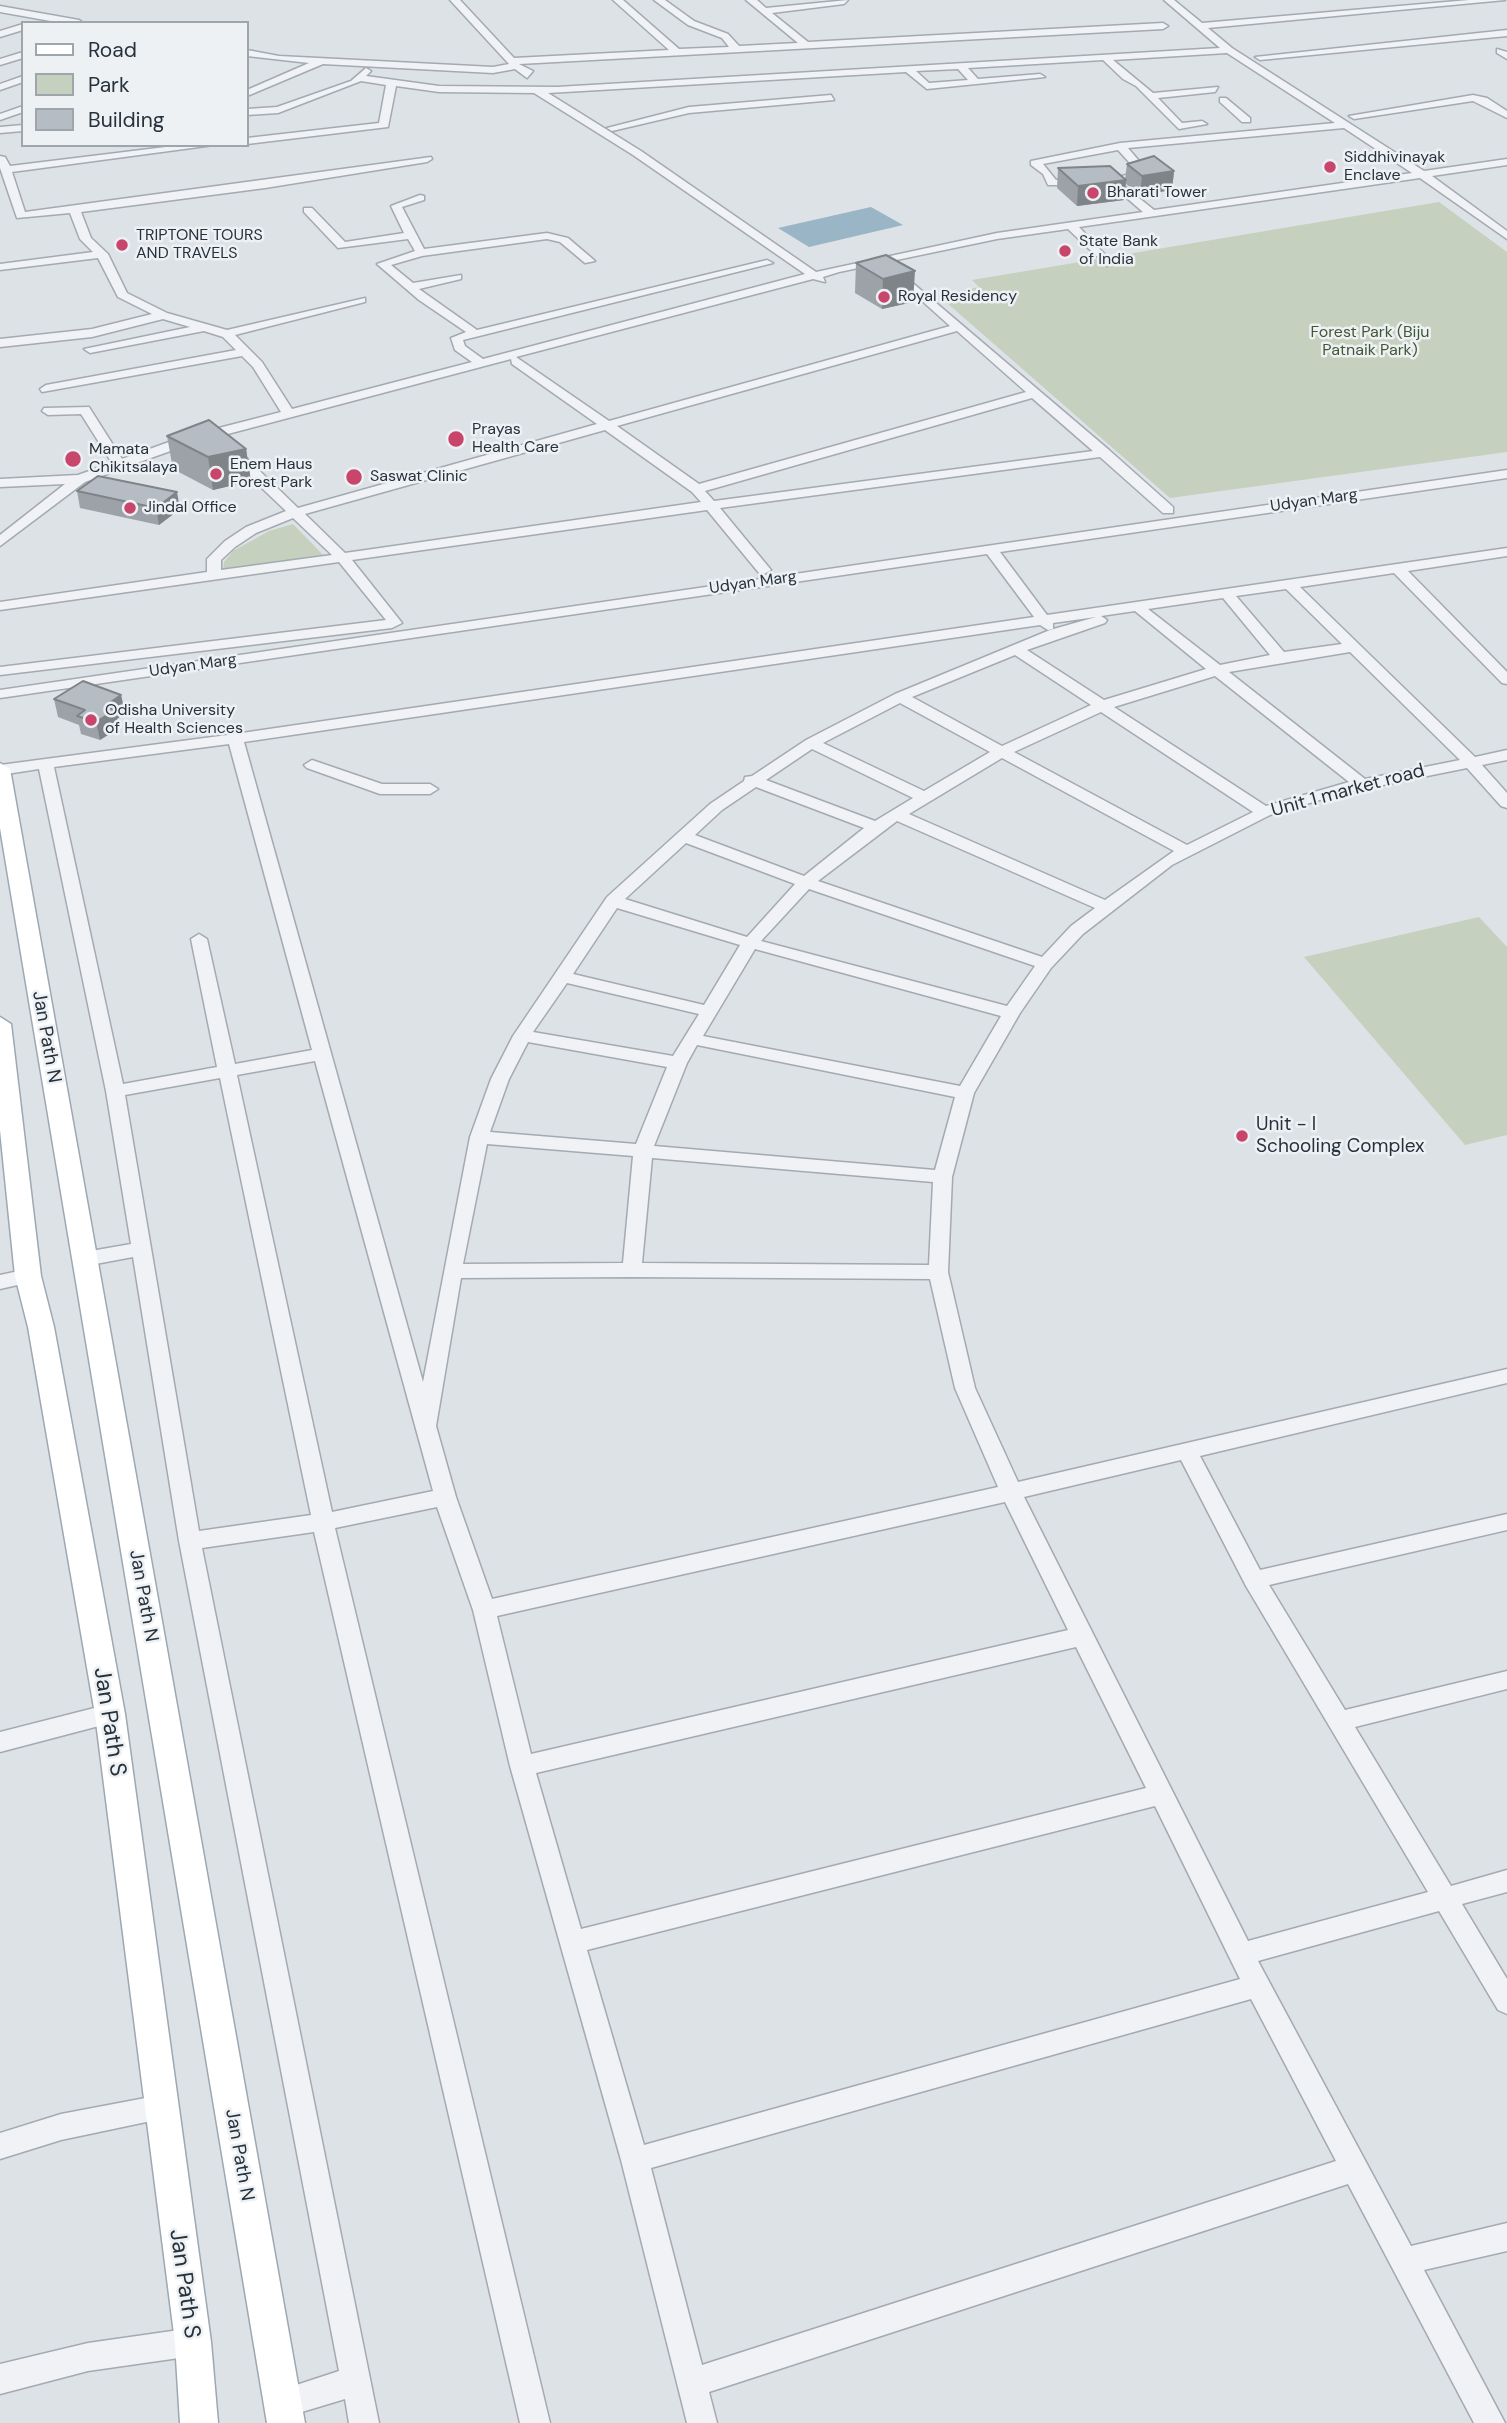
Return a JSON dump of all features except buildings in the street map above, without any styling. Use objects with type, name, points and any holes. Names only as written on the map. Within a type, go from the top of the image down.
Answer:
[{"type":"main road","name":"Jan Path N","points":[[0,770],[284,2413]]},
{"type":"main road","name":"Jan Path S","points":[[1,1030],[14,1279],[41,1327],[110,1714],[192,2342],[199,2423]]},
{"type":"street","points":[[456,0],[515,64],[526,69],[527,75]]},
{"type":"street","points":[[618,0],[677,52]]},
{"type":"street","points":[[659,0],[691,23],[725,36],[736,49]]},
{"type":"street","points":[[751,0],[806,45]]},
{"type":"street","points":[[1169,0],[1229,50],[1351,120],[1365,123]]},
{"type":"street","points":[[1186,0],[1228,33]]},
{"type":"street","points":[[1200,26],[1500,0]]},
{"type":"street","points":[[764,11],[844,1]]},
{"type":"street","points":[[0,12],[37,21]]},
{"type":"street","points":[[0,12],[65,21]]},
{"type":"street","points":[[248,57],[362,74],[493,73],[515,64],[677,52],[1163,26]]},
{"type":"street","points":[[0,34],[21,28]]},
{"type":"street","points":[[1260,57],[1506,33]]},
{"type":"street","points":[[1249,49],[1351,120],[1507,236]]},
{"type":"street","points":[[362,74],[391,84],[439,89],[538,91],[1229,50]]},
{"type":"street","points":[[0,62],[21,56]]},
{"type":"street","points":[[248,57],[493,73],[538,91],[681,179]]},
{"type":"street","points":[[1105,57],[1150,96],[1179,126],[1219,122]]},
{"type":"street","points":[[248,93],[321,61]]},
{"type":"street","points":[[961,66],[975,82]]},
{"type":"street","points":[[910,71],[927,86],[1040,77]]},
{"type":"street","points":[[248,141],[298,119],[354,83],[362,74]]},
{"type":"street","points":[[510,79],[527,75],[556,90],[824,276]]},
{"type":"street","points":[[0,87],[21,80]]},
{"type":"street","points":[[248,112],[278,110],[298,119],[384,125],[391,84]]},
{"type":"street","points":[[1150,96],[1215,89]]},
{"type":"street","points":[[612,128],[689,110],[831,98]]},
{"type":"street","points":[[1121,146],[1145,174],[1111,180],[1052,183],[1048,173],[1035,163],[1121,146],[1351,120],[1473,98],[1484,100],[1507,115]]},
{"type":"street","points":[[1223,100],[1246,120]]},
{"type":"street","points":[[0,117],[21,110]]},
{"type":"street","points":[[1232,121],[1259,119]]},
{"type":"street","points":[[0,130],[21,128]]},
{"type":"street","points":[[6,170],[179,147]]},
{"type":"street","points":[[0,158],[21,216],[265,186],[427,159]]},
{"type":"street","points":[[1448,176],[1507,162]]},
{"type":"street","points":[[0,483],[80,479],[854,268],[990,238],[1150,212],[1382,181],[1507,168]]},
{"type":"street","points":[[1448,176],[1507,221]]},
{"type":"street","points":[[1111,180],[1150,212]]},
{"type":"street","points":[[420,198],[396,206],[421,253]]},
{"type":"street","points":[[308,209],[342,246],[411,235]]},
{"type":"street","points":[[75,211],[86,239],[102,254],[122,295],[163,315],[227,334],[258,365],[289,415]]},
{"type":"street","points":[[1069,225],[1107,263]]},
{"type":"street","points":[[473,332],[383,264],[421,253],[554,236],[564,240],[589,261]]},
{"type":"street","points":[[0,267],[102,254]]},
{"type":"street","points":[[884,262],[1168,510]]},
{"type":"street","points":[[482,364],[459,346],[457,341],[473,332],[767,263]]},
{"type":"street","points":[[0,557],[30,527],[78,491],[125,466],[185,441],[824,276]]},
{"type":"street","points":[[411,287],[457,277]]},
{"type":"street","points":[[227,334],[361,300]]},
{"type":"street","points":[[0,344],[92,333],[163,315]]},
{"type":"street","points":[[90,349],[206,327]]},
{"type":"street","points":[[214,577],[214,559],[230,544],[251,530],[293,513],[959,327]]},
{"type":"street","points":[[46,389],[244,352]]},
{"type":"street","points":[[516,361],[697,489],[764,570]]},
{"type":"street","points":[[697,489],[1032,394]]},
{"type":"street","points":[[48,411],[85,410],[125,466]]},
{"type":"street","points":[[220,440],[293,513],[344,559],[396,624]]},
{"type":"street","points":[[0,606],[711,505],[1104,453]]},
{"type":"street","name":"Udyan Marg","points":[[0,694],[990,548],[1507,463]]},
{"type":"street","name":"Udyan Marg","points":[[0,671],[396,624],[1168,510],[1229,507],[1507,474]]},
{"type":"street","points":[[0,542],[80,479]]},
{"type":"street","points":[[990,548],[1040,618],[1055,634]]},
{"type":"street","points":[[0,770],[234,739],[1040,618],[1506,553]]},
{"type":"street","points":[[1397,568],[1507,680]]},
{"type":"street","points":[[1289,583],[1469,761],[1507,803]]},
{"type":"street","points":[[1225,592],[1280,657]]},
{"type":"street","points":[[426,1429],[452,1271],[479,1137],[500,1079],[522,1036],[613,901],[683,836],[751,780],[811,743],[900,697],[1055,634],[1182,599]]},
{"type":"street","points":[[1141,610],[1361,784]]},
{"type":"street","points":[[632,1270],[643,1149],[678,1063],[750,943],[806,882],[876,827],[923,797],[1001,752],[1101,706],[1215,671],[1280,657],[1355,646]]},
{"type":"street","points":[[1018,650],[1264,812]]},
{"type":"street","points":[[900,697],[1186,851]]},
{"type":"street","points":[[234,739],[445,1497],[484,1609],[522,1766],[635,2160],[702,2423]]},
{"type":"street","points":[[811,743],[923,797]]},
{"type":"street","name":"Unit 1 market road","points":[[1490,2423],[1257,1986],[1011,1492],[965,1388],[938,1272],[943,1177],[965,1093],[1011,1013],[1045,964],[1104,906],[1186,851],[1264,812],[1361,784],[1507,755]]},
{"type":"street","points":[[46,764],[115,1091],[190,1541],[364,2423]]},
{"type":"street","points":[[312,765],[380,789],[430,789]]},
{"type":"street","points":[[751,780],[876,827]]},
{"type":"street","points":[[897,815],[1104,906]]},
{"type":"street","points":[[683,836],[806,882],[1045,964]]},
{"type":"street","points":[[613,901],[750,943],[1011,1013]]},
{"type":"street","points":[[200,939],[323,1522],[535,2423]]},
{"type":"street","points":[[561,976],[709,1011]]},
{"type":"street","points":[[522,1036],[678,1063]]},
{"type":"street","points":[[693,1039],[965,1093]]},
{"type":"street","points":[[115,1091],[322,1054]]},
{"type":"street","points":[[479,1137],[643,1149],[943,1177]]},
{"type":"street","points":[[85,1259],[140,1249]]},
{"type":"street","points":[[452,1271],[938,1272]]},
{"type":"street","points":[[484,1609],[1011,1492],[1507,1376]]},
{"type":"street","points":[[1186,1449],[1254,1580],[1507,2002]]},
{"type":"street","points":[[190,1541],[323,1522],[445,1497]]},
{"type":"street","points":[[1254,1580],[1507,1522]]},
{"type":"street","points":[[522,1766],[1083,1636]]},
{"type":"street","points":[[1340,1721],[1507,1680]]},
{"type":"street","points":[[0,1742],[110,1714]]},
{"type":"street","points":[[573,1942],[1162,1794]]},
{"type":"street","points":[[1243,1954],[1507,1881]]},
{"type":"street","points":[[635,2160],[1257,1986]]},
{"type":"street","points":[[0,2146],[61,2127],[161,2108]]},
{"type":"street","points":[[691,2383],[1356,2168]]},
{"type":"street","points":[[1405,2261],[1507,2237]]},
{"type":"street","points":[[0,2379],[88,2357],[192,2342]]},
{"type":"street","points":[[284,2413],[355,2381]]},
{"type":"green space","name":"Forest Park (Biju Patnaik Park)","points":[[1439,202],[1507,252],[1507,452],[1170,498],[939,296],[979,287],[972,280]]},
{"type":"green space","points":[[293,524],[324,556],[223,571],[224,562],[233,551],[269,531]]},
{"type":"green space","points":[[1479,917],[1507,947],[1507,1135],[1465,1145],[1304,957]]},
{"type":"water","points":[[871,207],[903,225],[809,247],[778,228]]},
{"type":"place","name":"Siddhivinayak Enclave","points":[[1330,167]]},
{"type":"place","name":"Bharati Tower","points":[[1093,193]]},
{"type":"place","name":"TRIPTONE TOURS AND TRAVELS","points":[[122,245]]},
{"type":"place","name":"State Bank of India","points":[[1065,251]]},
{"type":"place","name":"Royal Residency","points":[[884,297]]},
{"type":"place","name":"Prayas Health Care","points":[[456,439]]},
{"type":"place","name":"Mamata Chikitsalaya","points":[[73,459]]},
{"type":"place","name":"Enem Haus Forest Park","points":[[216,474]]},
{"type":"place","name":"Saswat Clinic","points":[[354,477]]},
{"type":"place","name":"Jindal Office","points":[[130,508]]},
{"type":"place","name":"Odisha University of Health Sciences","points":[[91,720]]},
{"type":"place","name":"Unit - I Schooling Complex","points":[[1242,1136]]}]
